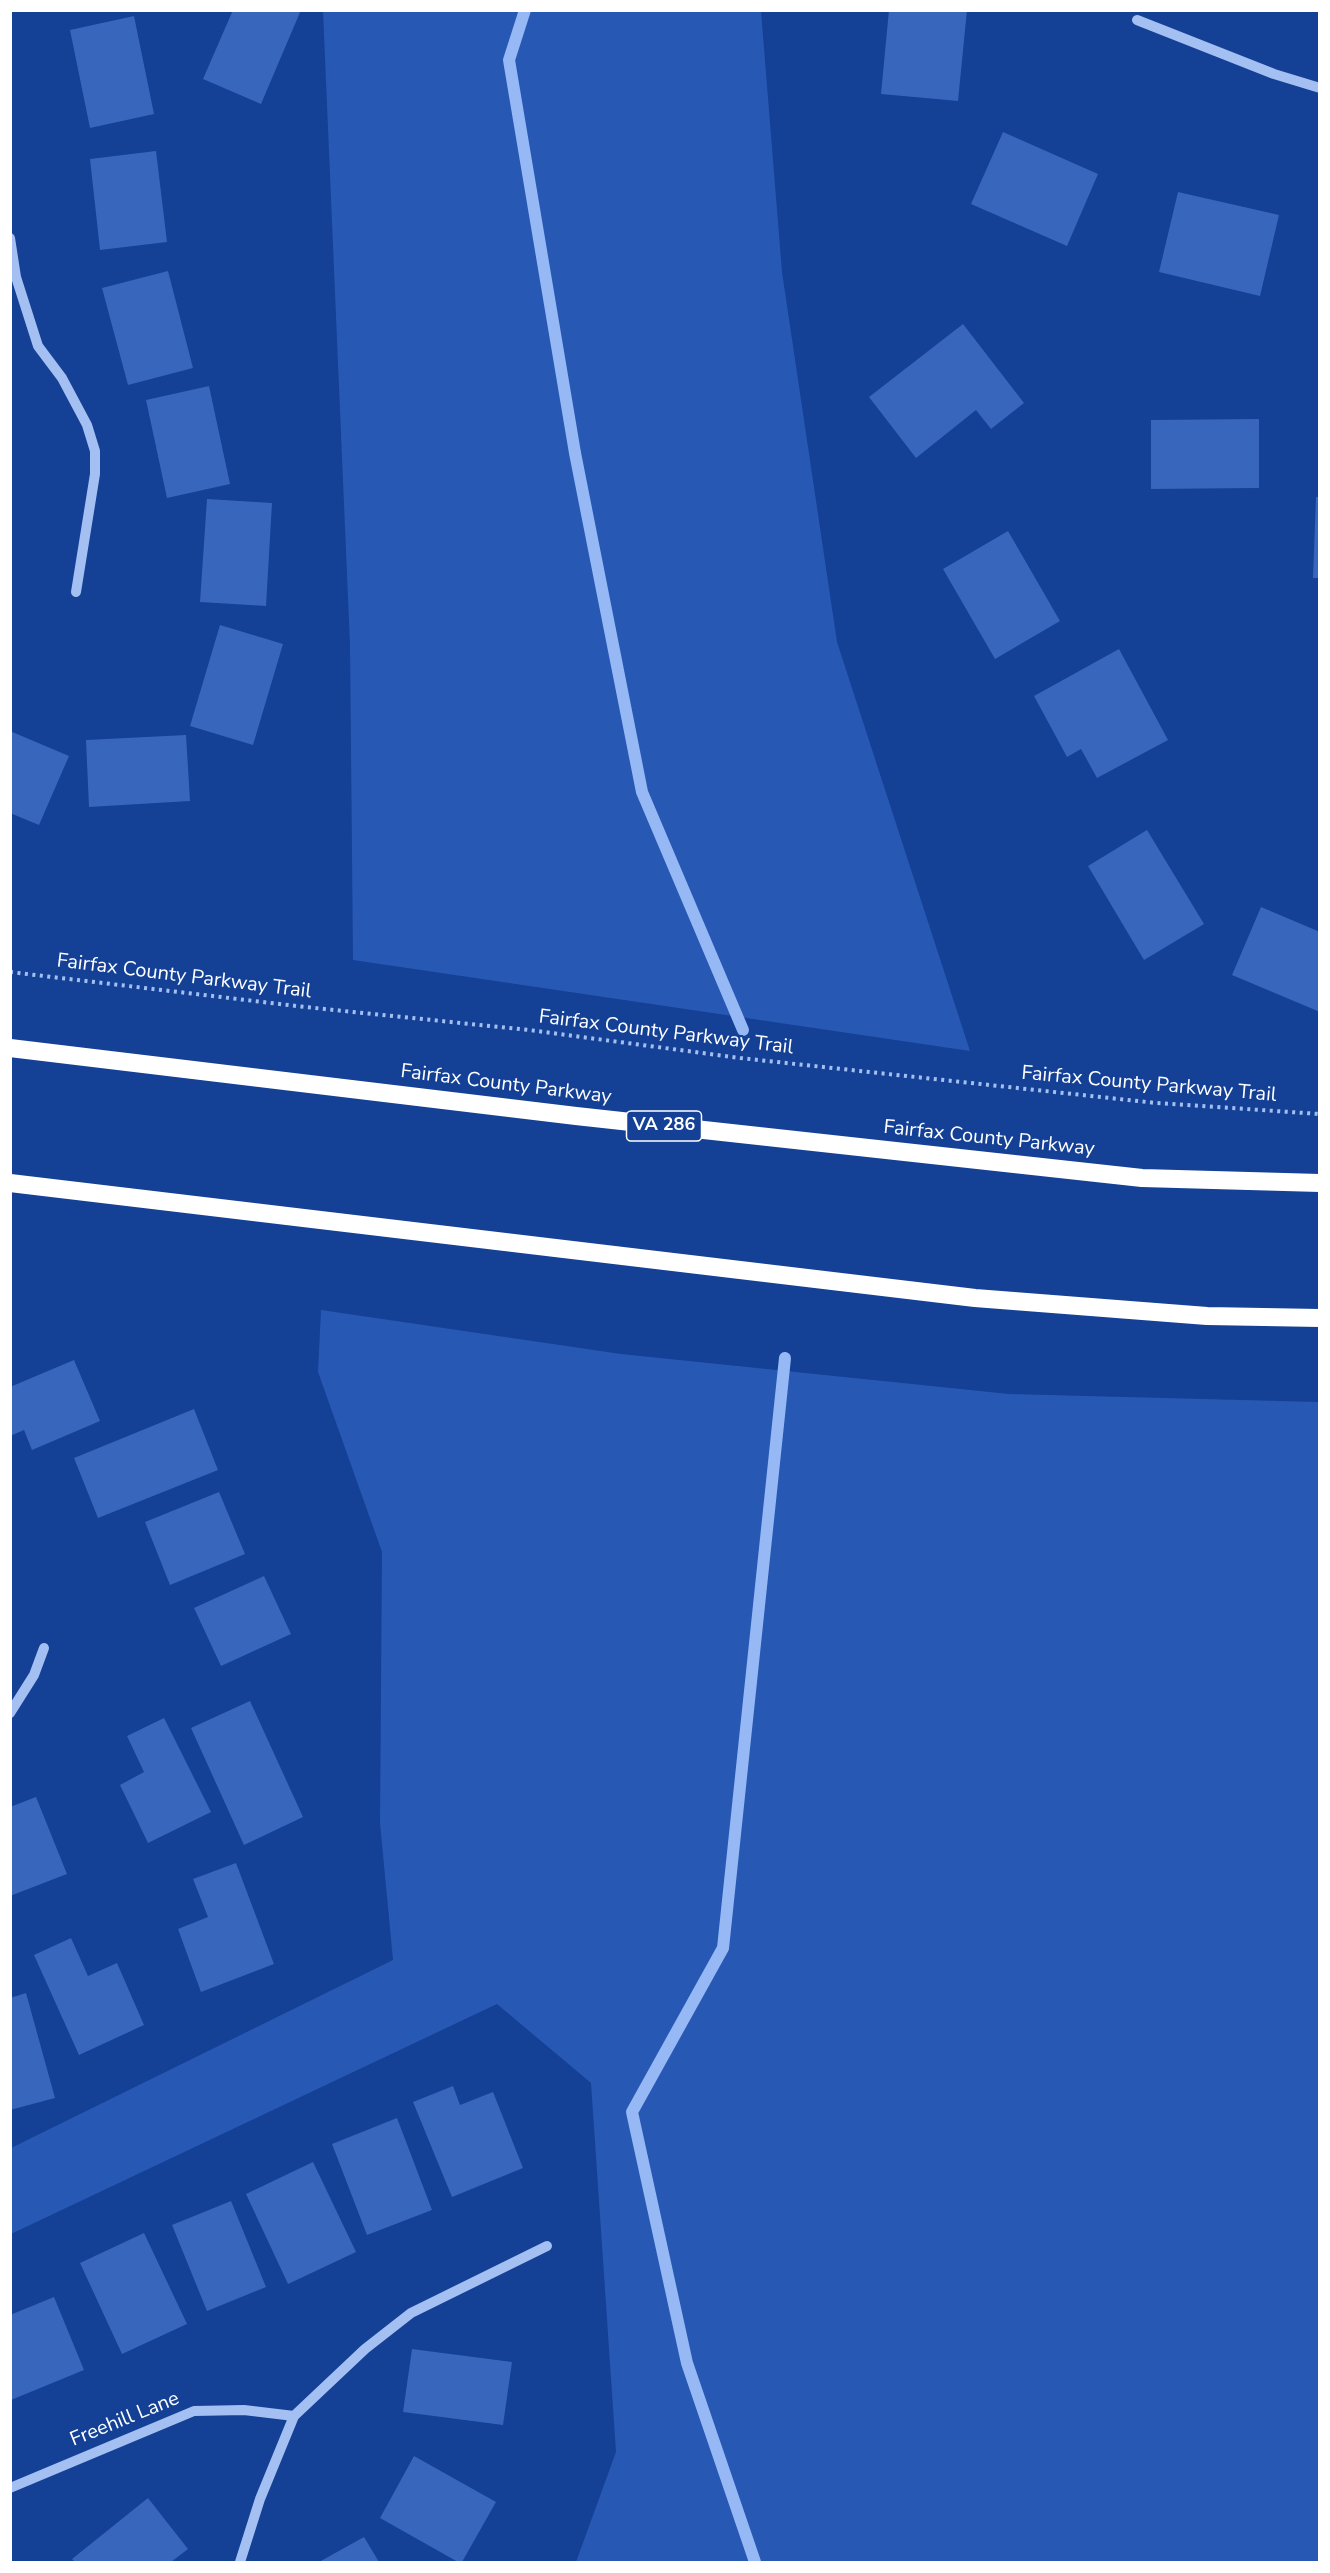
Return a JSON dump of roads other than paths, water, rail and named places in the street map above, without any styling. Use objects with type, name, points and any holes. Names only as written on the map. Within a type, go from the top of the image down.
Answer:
[{"type":"highway","name":"Fairfax County Parkway","points":[[10,1048],[564,1115],[1130,1177],[1320,1183]]},
{"type":"highway","points":[[10,1183],[975,1298],[1207,1316],[1320,1318]]},
{"type":"street","points":[[1137,20],[1274,74],[1320,88]]},
{"type":"street","points":[[10,238],[16,277],[16,295],[38,346],[62,378],[87,425],[94,450],[95,474],[76,592]]},
{"type":"street","points":[[10,1713],[34,1675],[44,1648]]},
{"type":"street","points":[[240,2562],[260,2499],[294,2416],[364,2349],[411,2313],[547,2246]]},
{"type":"street","name":"Freehill Lane","points":[[10,2488],[194,2411],[244,2410],[294,2416]]},
{"type":"waterway","points":[[525,10],[509,60],[575,453],[642,792],[743,1030]]},
{"type":"waterway","points":[[755,2562],[687,2363],[632,2112],[723,1948],[785,1358]]}]
